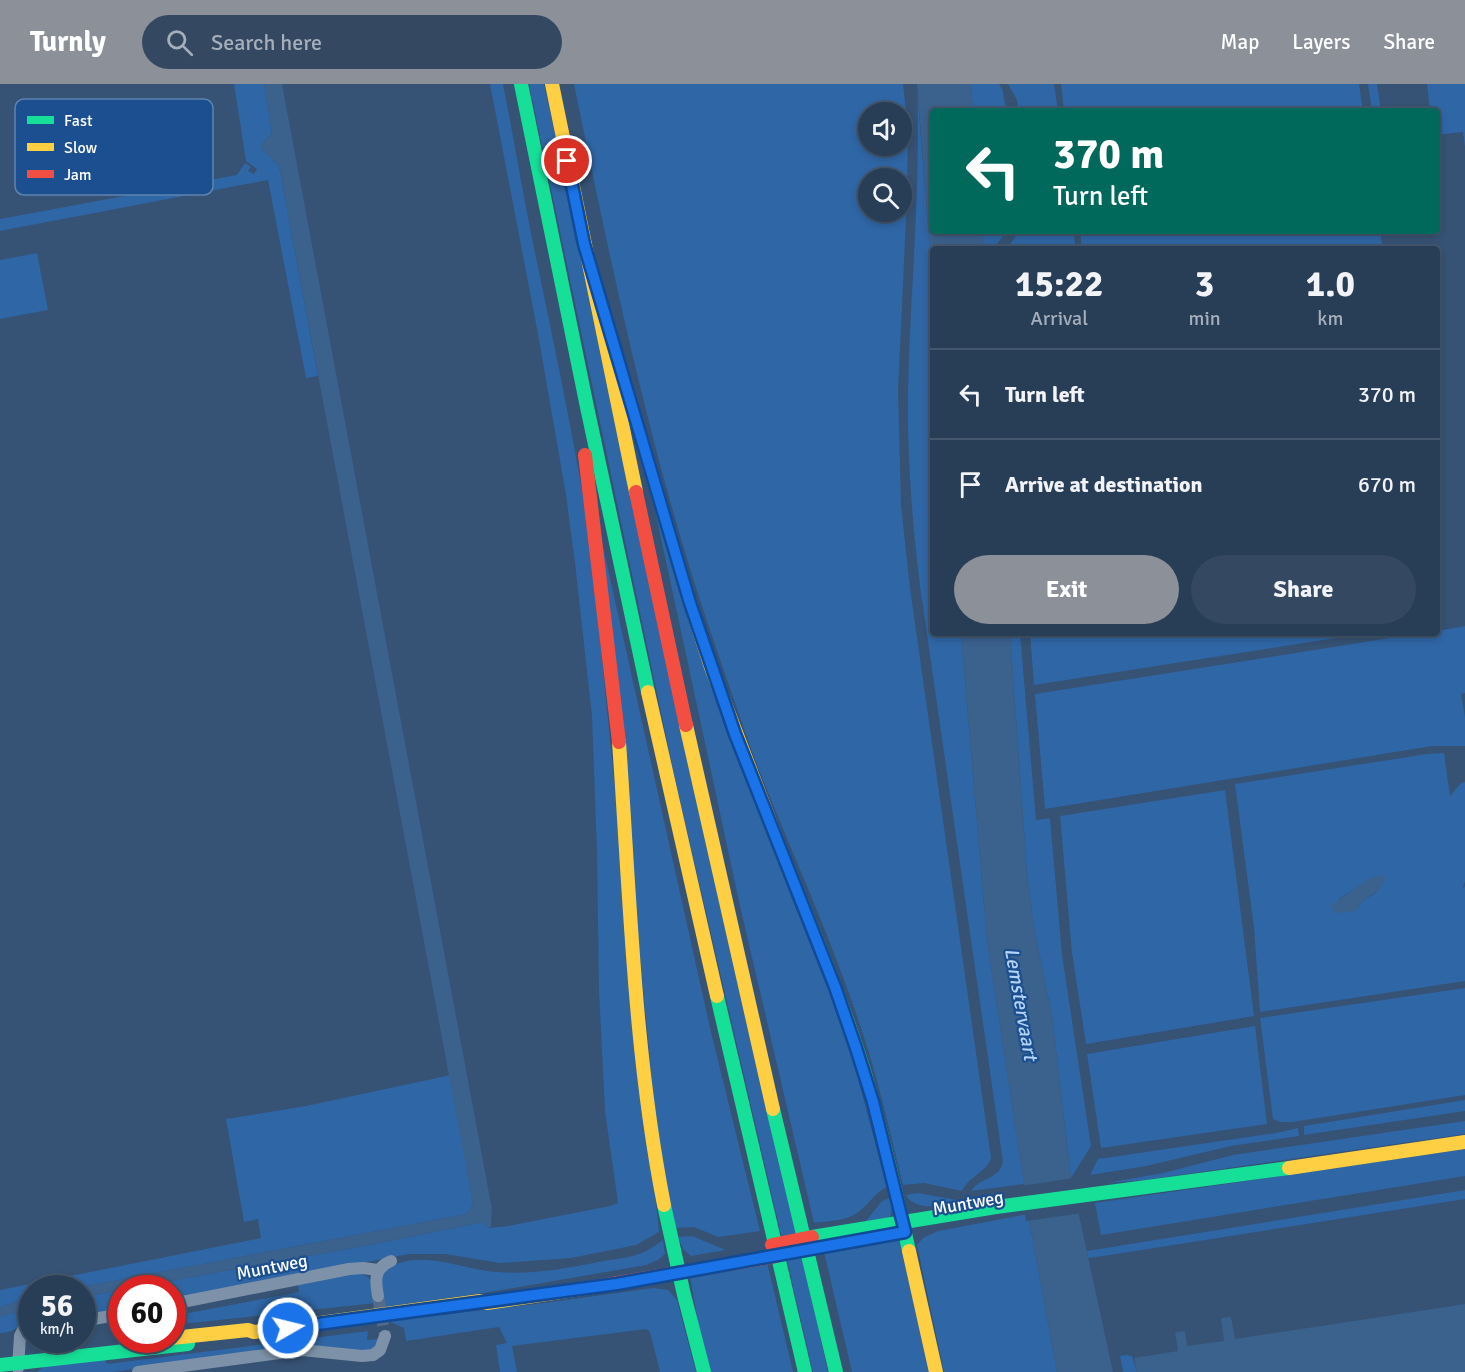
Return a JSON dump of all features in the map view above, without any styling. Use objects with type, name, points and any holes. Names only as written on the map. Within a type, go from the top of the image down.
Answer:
[{"type":"main road","points":[[521,84],[578,367],[699,921],[804,1372]]},
{"type":"main road","points":[[552,84],[643,527],[709,830],[836,1372]]},
{"type":"main road","points":[[584,244],[690,603],[732,724],[835,987],[873,1102],[936,1372]]},
{"type":"main road","points":[[578,367],[588,488],[611,659],[618,733],[641,1060],[650,1139],[676,1268],[704,1372]]},
{"type":"main road","name":"Muntweg","points":[[186,1337],[248,1330],[254,1332],[480,1301],[486,1296],[676,1268],[1100,1192],[1106,1194],[1465,1142]]},
{"type":"main road","name":"Muntweg","points":[[0,1365],[23,1365],[168,1347],[249,1336],[254,1332]]},
{"type":"main road","name":"Muntweg","points":[[0,1355],[23,1365],[108,1350]]},
{"type":"street","points":[[378,1296],[375,1281],[378,1270],[391,1261]]},
{"type":"street","name":"Muntweg","points":[[186,1301],[350,1269],[378,1270]]},
{"type":"street","points":[[138,1372],[302,1350],[373,1355],[380,1350],[385,1336]]},
{"type":"shaded area","points":[[234,84],[264,84],[272,133],[261,148],[279,166],[318,376],[306,378],[268,180],[213,190],[213,179],[237,175],[245,163],[251,167],[248,171],[254,174],[257,169],[246,161]]},
{"type":"shaded area","points":[[490,84],[503,84],[570,424],[590,538],[659,1232],[636,1245],[571,1258],[500,1263],[445,1254],[409,1254],[186,1297],[186,1278],[483,1222],[488,1228],[508,1226],[618,1203],[605,1111],[599,991],[592,716],[566,495]]},
{"type":"shaded area","points":[[529,84],[544,84],[828,1372],[813,1372],[675,779]]},
{"type":"shaded area","points":[[574,84],[903,84],[905,102],[858,102],[858,156],[908,156],[907,168],[858,168],[858,222],[906,222],[898,391],[901,505],[910,588],[991,1158],[962,1191],[924,1183],[903,1185],[884,1106],[850,995],[759,770],[689,566],[651,429],[618,292]]},
{"type":"shaded area","points":[[971,84],[999,84],[1003,91],[1006,108],[973,108]]},
{"type":"shaded area","points":[[1008,84],[1054,84],[1058,108],[1018,108],[1017,100]]},
{"type":"shaded area","points":[[1061,84],[1359,84],[1363,108],[1064,108]]},
{"type":"shaded area","points":[[1368,84],[1377,84],[1381,108],[1372,108]]},
{"type":"shaded area","points":[[1427,84],[1465,84],[1465,147],[1463,132],[1440,135],[1440,108],[1430,108]]},
{"type":"shaded area","points":[[917,90],[930,249],[930,636],[961,636],[987,940],[1024,1184],[971,1191],[975,1186],[993,1176],[1001,1168],[1003,1162],[920,586],[912,513],[908,391],[918,128]]},
{"type":"shaded area","points":[[129,195],[189,195],[0,231],[0,219]]},
{"type":"shaded area","points":[[982,234],[1005,234],[995,246],[984,246]]},
{"type":"shaded area","points":[[1018,234],[1074,234],[1076,246],[1008,246]]},
{"type":"shaded area","points":[[1080,234],[1380,234],[1382,246],[1082,246]]},
{"type":"shaded area","points":[[37,253],[48,310],[0,319],[0,260]]},
{"type":"shaded area","points":[[644,459],[833,985],[887,1187],[853,1216],[842,1219],[814,1223],[740,906]]},
{"type":"shaded area","points":[[600,533],[711,1032],[760,1231],[718,1237],[694,1227],[676,1228],[659,1156]]},
{"type":"shaded area","points":[[1465,626],[1465,693],[1461,694],[1465,717],[1465,746],[1432,746],[1045,809],[1035,694],[1403,636],[1440,636],[1440,630]]},
{"type":"shaded area","points":[[1010,636],[1020,636],[1036,820],[1050,818],[1062,955],[1091,1146],[1071,1178],[1052,1016],[1034,928],[1027,874]]},
{"type":"shaded area","points":[[1030,636],[1350,636],[1034,685]]},
{"type":"shaded area","points":[[1444,753],[1450,796],[1461,783],[1465,782],[1465,882],[1463,886],[1464,888],[1465,885],[1465,981],[1260,1012],[1254,928],[1235,784]],"holes":[[[1374,877],[1377,892],[1362,901],[1359,907],[1339,899]]]},
{"type":"shaded area","points":[[1225,790],[1254,1016],[1086,1044],[1072,953],[1060,816]]},
{"type":"shaded area","points":[[1465,988],[1465,1095],[1292,1122],[1280,1122],[1273,1119],[1260,1018]]},
{"type":"shaded area","points":[[1255,1026],[1267,1124],[1101,1148],[1087,1054]]},
{"type":"shaded area","points":[[451,1075],[473,1204],[467,1214],[145,1275],[108,1275],[108,1282],[96,1284],[96,1275],[75,1275],[261,1238],[258,1219],[244,1222],[226,1119],[306,1106]]},
{"type":"shaded area","points":[[1465,1100],[1465,1111],[1304,1135],[1304,1126]]},
{"type":"shaded area","points":[[1465,1121],[1465,1134],[1145,1180],[1107,1183],[1163,1173],[1233,1155]]},
{"type":"shaded area","points":[[1298,1128],[1299,1136],[1231,1146],[1146,1166],[1090,1175],[1098,1159]]},
{"type":"shaded area","points":[[1465,1149],[1465,1176],[1101,1235],[1095,1203]]},
{"type":"shaded area","points":[[1465,1190],[1465,1199],[1088,1258],[1087,1251]]},
{"type":"shaded area","points":[[918,1193],[968,1202],[925,1206],[911,1201],[906,1195]]},
{"type":"shaded area","points":[[892,1197],[891,1215],[886,1222],[866,1221],[882,1201]]},
{"type":"shaded area","points":[[1028,1214],[1057,1372],[944,1372],[917,1245],[923,1238],[938,1231]]},
{"type":"shaded area","points":[[692,1236],[726,1250],[691,1256],[683,1249],[678,1237]]},
{"type":"shaded area","points":[[895,1238],[899,1241],[932,1372],[852,1372],[824,1252]]},
{"type":"shaded area","points":[[663,1240],[665,1254],[646,1265],[490,1292],[384,1307],[380,1284],[381,1272],[396,1264],[424,1260],[497,1272],[537,1272],[630,1256],[646,1251]]},
{"type":"shaded area","points":[[767,1262],[793,1372],[710,1372],[700,1334],[690,1276]]},
{"type":"shaded area","points":[[356,1273],[362,1274],[367,1276],[372,1283],[375,1303],[186,1324],[186,1314],[299,1292],[298,1285]]},
{"type":"shaded area","points":[[18,1286],[18,1301],[0,1307],[0,1290]]},
{"type":"shaded area","points":[[653,1288],[668,1290],[677,1300],[696,1372],[660,1372],[650,1332],[646,1329],[512,1346],[517,1372],[500,1372],[496,1345],[507,1343],[499,1327],[406,1341],[404,1328],[388,1321],[544,1303]]},
{"type":"shaded area","points":[[108,1292],[108,1311],[96,1313],[96,1295]]},
{"type":"shaded area","points":[[18,1311],[18,1327],[6,1333],[0,1333],[0,1317]]},
{"type":"shaded area","points":[[368,1331],[367,1340],[380,1339],[380,1344],[367,1352],[301,1346],[112,1372],[37,1372],[44,1366],[105,1359],[107,1364]]},
{"type":"shaded area","points":[[1120,1356],[1132,1356],[1137,1372],[1123,1372]]},
{"type":"water","points":[[264,84],[282,84],[492,1209],[491,1227],[488,1228],[483,1222],[186,1278],[186,1275],[145,1275],[467,1214],[473,1204],[279,166],[261,148],[272,133]]},
{"type":"water","points":[[917,84],[971,84],[973,108],[930,108],[930,234],[982,234],[984,246],[930,246],[930,248]]},
{"type":"water","name":"Lemstervaart","points":[[961,636],[1010,636],[1027,874],[1034,928],[1052,1016],[1071,1178],[1113,1372],[1057,1372],[1030,1225],[987,940]]},
{"type":"water","points":[[1383,875],[1385,877],[1380,888],[1364,900],[1355,911],[1336,913],[1330,906],[1369,879]]},
{"type":"water","points":[[108,1282],[108,1292],[96,1295],[96,1284]]},
{"type":"water","points":[[18,1301],[18,1311],[0,1317],[0,1307]]},
{"type":"water","points":[[1465,1304],[1465,1372],[1137,1372],[1134,1358],[1178,1351],[1175,1332],[1185,1331],[1187,1346],[1224,1341],[1221,1318],[1231,1317],[1235,1339]]},
{"type":"pier","points":[[1074,1178],[1082,1213],[1026,1221],[1021,1186]]},
{"type":"tunnel","points":[[378,1296],[385,1336]]},
{"type":"traffic: fast","points":[[521,84],[648,692]]},
{"type":"traffic: fast","points":[[782,853],[836,990],[865,1074],[909,1251]]},
{"type":"traffic: fast","points":[[717,996],[805,1372]]},
{"type":"traffic: fast","points":[[773,1109],[836,1372]]},
{"type":"traffic: fast","points":[[812,1237],[996,1207],[1289,1168]]},
{"type":"traffic: fast","points":[[664,1205],[704,1372]]},
{"type":"traffic: fast","points":[[0,1365],[188,1344]]},
{"type":"traffic: slow","points":[[552,84],[636,492]]},
{"type":"traffic: slow","points":[[625,383],[711,667],[782,853]]},
{"type":"traffic: slow","points":[[648,692],[717,996]]},
{"type":"traffic: slow","points":[[686,725],[773,1109]]},
{"type":"traffic: slow","points":[[619,742],[639,1033],[664,1205]]},
{"type":"traffic: slow","points":[[1289,1168],[1465,1142]]},
{"type":"traffic: slow","points":[[909,1251],[936,1372]]},
{"type":"traffic: slow","points":[[186,1337],[248,1330],[254,1332],[480,1301],[487,1303],[594,1287]]},
{"type":"traffic: jam","points":[[585,455],[619,742]]},
{"type":"traffic: jam","points":[[636,492],[686,725]]},
{"type":"traffic: jam","points":[[772,1245],[812,1237]]},
{"type":"traffic: jam","points":[[594,1287],[776,1256]]},
{"type":"route","points":[[288,1328],[617,1284],[905,1232],[873,1102],[856,1048],[835,987],[735,734],[690,603],[584,244],[567,161]]}]
